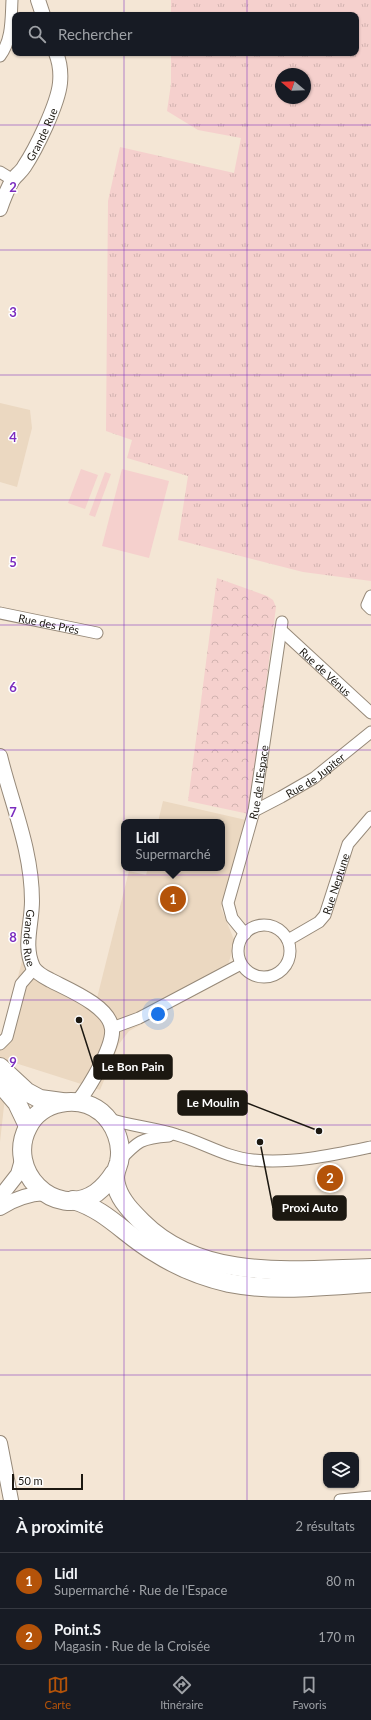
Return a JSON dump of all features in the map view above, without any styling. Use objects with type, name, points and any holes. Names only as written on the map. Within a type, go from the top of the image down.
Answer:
[{"type":"main road","points":[[0,1067],[28,1092],[40,1099],[92,1106],[105,1116],[115,1129],[120,1150],[116,1167],[106,1185],[95,1194],[73,1200]]},
{"type":"main road","points":[[0,1083],[17,1103],[28,1126]]},
{"type":"main road","points":[[71,1102],[50,1106],[38,1114],[28,1126],[24,1137],[22,1160],[30,1179],[45,1193],[57,1198],[88,1204],[100,1210],[136,1240],[177,1265],[229,1283],[264,1286],[371,1284]]},
{"type":"main road","points":[[116,1167],[119,1195],[132,1212],[150,1230],[169,1243],[194,1254],[221,1264],[251,1269],[308,1270],[371,1268]]},
{"type":"street","points":[[0,56],[7,47],[10,33],[12,0]]},
{"type":"street","points":[[38,0],[42,12]]},
{"type":"street","name":"Grande Rue","points":[[0,209],[13,180],[23,169],[35,148],[58,94],[60,69],[57,56]]},
{"type":"street","points":[[0,172],[13,180]]},
{"type":"street","points":[[371,596],[368,605],[371,609]]},
{"type":"street","name":"Rue des Prés","points":[[0,613],[97,633]]},
{"type":"street","name":"Rue de Vénus","points":[[282,626],[371,713]]},
{"type":"street","name":"Rue de l'Espace","points":[[245,934],[232,918],[228,903],[254,811],[282,626]]},
{"type":"street","name":"Rue de Jupiter","points":[[254,811],[314,778],[371,732]]},
{"type":"street","name":"Grande Rue","points":[[0,756],[28,854],[31,875],[32,903],[28,944],[29,957],[34,969],[46,978],[96,1006],[107,1015],[112,1028]]},
{"type":"street","name":"Rue Neptune","points":[[288,940],[319,922],[325,915],[348,844],[371,817]]},
{"type":"street","points":[[264,925],[278,929],[288,940],[290,958],[286,966],[276,974],[263,977],[254,975],[247,971],[241,964],[238,951],[245,934],[250,930],[264,925]]},
{"type":"street","points":[[71,1102],[94,1078],[111,1039],[112,1028],[139,1018],[241,964]]},
{"type":"street","points":[[0,1044],[7,1037],[21,984],[34,969]]},
{"type":"street","points":[[94,1078],[95,1097],[105,1116],[178,1135],[226,1153],[251,1160],[266,1161],[330,1156],[371,1146]]},
{"type":"street","points":[[116,1167],[133,1145],[148,1137],[178,1135]]},
{"type":"street","points":[[0,1197],[18,1174],[22,1160]]},
{"type":"street","points":[[0,1208],[18,1198],[32,1194],[45,1193]]},
{"type":"street","points":[[0,1443],[11,1500]]},
{"type":"street","points":[[340,1500],[371,1497]]},
{"type":"shaded area","points":[[0,403],[30,410],[32,428],[17,487],[0,482]]},
{"type":"shaded area","points":[[163,801],[246,820],[221,908],[235,942],[223,981],[129,1031],[119,1044],[100,1090],[9,1061],[0,1142],[0,1048],[23,957],[97,998],[129,871],[146,875],[147,871],[225,871],[225,819],[159,819]]},
{"type":"green space","points":[[171,0],[371,0],[371,581],[303,572],[178,540],[188,476],[127,458],[132,440],[106,431],[108,201],[120,147],[234,173],[241,138],[198,130],[167,111],[171,84],[171,56],[359,56],[359,12],[171,12]]},
{"type":"green space","points":[[81,469],[98,475],[85,509],[68,503]]},
{"type":"green space","points":[[122,469],[169,481],[149,558],[102,546]]},
{"type":"green space","points":[[105,472],[111,474],[95,517],[89,515]]},
{"type":"green space","points":[[217,578],[267,596],[273,600],[276,607],[249,814],[188,801]]},
{"type":"place","name":"Lidl","points":[[173,899]]},
{"type":"place","name":"Le Bon Pain","points":[[79,1020]]},
{"type":"place","name":"Le Moulin","points":[[319,1131]]},
{"type":"place","name":"Proxi Auto","points":[[260,1142]]},
{"type":"place","name":"Point.S","points":[[330,1178]]}]
